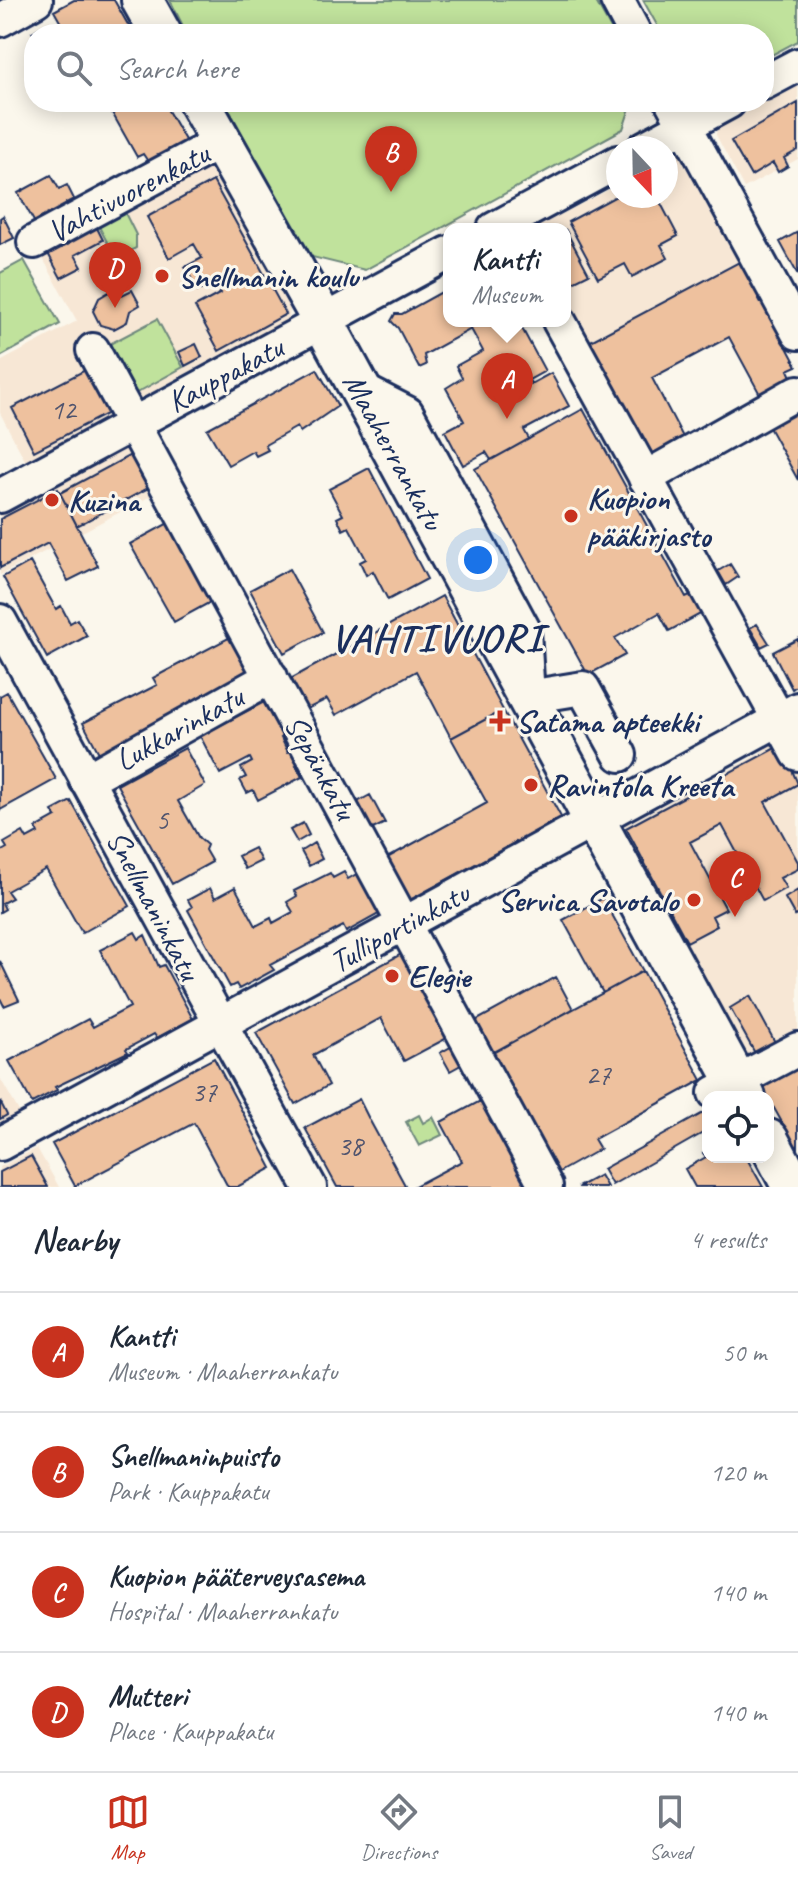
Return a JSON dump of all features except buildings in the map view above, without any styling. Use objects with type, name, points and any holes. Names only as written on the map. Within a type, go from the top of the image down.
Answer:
[{"type":"main road","points":[[142,0],[155,24]]},
{"type":"main road","name":"Maaherrankatu","points":[[205,112],[323,321],[595,820],[732,1091]]},
{"type":"main road","points":[[774,1151],[793,1187]]},
{"type":"street","points":[[0,20],[36,0]]},
{"type":"street","points":[[617,0],[630,24]]},
{"type":"street","points":[[774,78],[798,65]]},
{"type":"street","points":[[656,136],[678,114],[798,333]]},
{"type":"street","name":"Vahtivuorenkatu","points":[[34,242],[222,141]]},
{"type":"street","points":[[509,223],[606,169]]},
{"type":"street","name":"Kauppakatu","points":[[0,496],[443,256]]},
{"type":"street","points":[[562,327],[645,478],[788,715],[798,754]]},
{"type":"street","name":"Sepänkatu","points":[[93,350],[546,1186]]},
{"type":"street","points":[[645,478],[798,392]]},
{"type":"street","name":"Snellmaninkatu","points":[[0,621],[310,1187]]},
{"type":"street","name":"Lukkarinkatu","points":[[86,780],[271,677]]},
{"type":"street","points":[[528,697],[583,688],[620,755]]},
{"type":"street","name":"Tulliportinkatu","points":[[0,1144],[788,715]]},
{"type":"street","points":[[732,1091],[798,1049]]},
{"type":"shaded area","points":[[798,84],[798,159],[744,188],[716,135],[717,129],[748,112],[774,112],[774,97]]},
{"type":"shaded area","name":"Snellmanin koulu","points":[[204,150],[290,309],[289,319],[26,462],[0,413],[0,362],[77,321],[34,242]]},
{"type":"shaded area","points":[[681,152],[741,261],[579,348],[568,327],[571,327],[571,223],[545,223],[606,191],[606,208],[678,208],[678,154]]},
{"type":"shaded area","points":[[141,439],[168,487],[0,575],[0,514]]},
{"type":"shaded area","points":[[798,728],[798,1049],[752,1064],[649,877],[643,873],[623,830],[625,825],[759,754],[779,736]]},
{"type":"shaded area","points":[[0,1078],[21,1115],[0,1126]]},
{"type":"shaded area","points":[[37,1148],[59,1187],[0,1187],[0,1167]]},
{"type":"green space","points":[[170,0],[595,0],[608,24],[182,24]]},
{"type":"green space","points":[[643,0],[798,0],[798,41],[774,54],[774,24],[656,24]]},
{"type":"green space","points":[[230,112],[629,112],[623,129],[451,223],[443,223],[443,227],[365,270],[308,256]]},
{"type":"green space","points":[[121,205],[136,235],[136,248],[116,259],[95,219]]},
{"type":"green space","points":[[24,260],[60,324],[0,357],[0,273]]},
{"type":"green space","points":[[157,319],[183,367],[131,396],[104,347]]},
{"type":"green space","points":[[419,1115],[423,1123],[433,1117],[442,1135],[419,1146],[406,1122]]},
{"type":"place","name":"Snellmaninpuisto","points":[[391,192]]},
{"type":"place","name":"Snellmanin koulu","points":[[162,276]]},
{"type":"place","name":"Mutteri","points":[[115,308]]},
{"type":"place","name":"Kantti","points":[[507,419]]},
{"type":"place","name":"Kuzina","points":[[52,500]]},
{"type":"place","name":"Kuopion pääkirjasto","points":[[571,516]]},
{"type":"place","name":"Satama apteekki","points":[[500,721]]},
{"type":"place","name":"Ravintola Kreeta","points":[[531,785]]},
{"type":"place","name":"Servica Savotalo","points":[[694,900]]},
{"type":"place","name":"Kuopion pääterveysasema","points":[[735,917]]},
{"type":"place","name":"Elegie","points":[[392,976]]},
{"type":"district","name":"VAHTIVUORI","points":[[437,637]]}]
